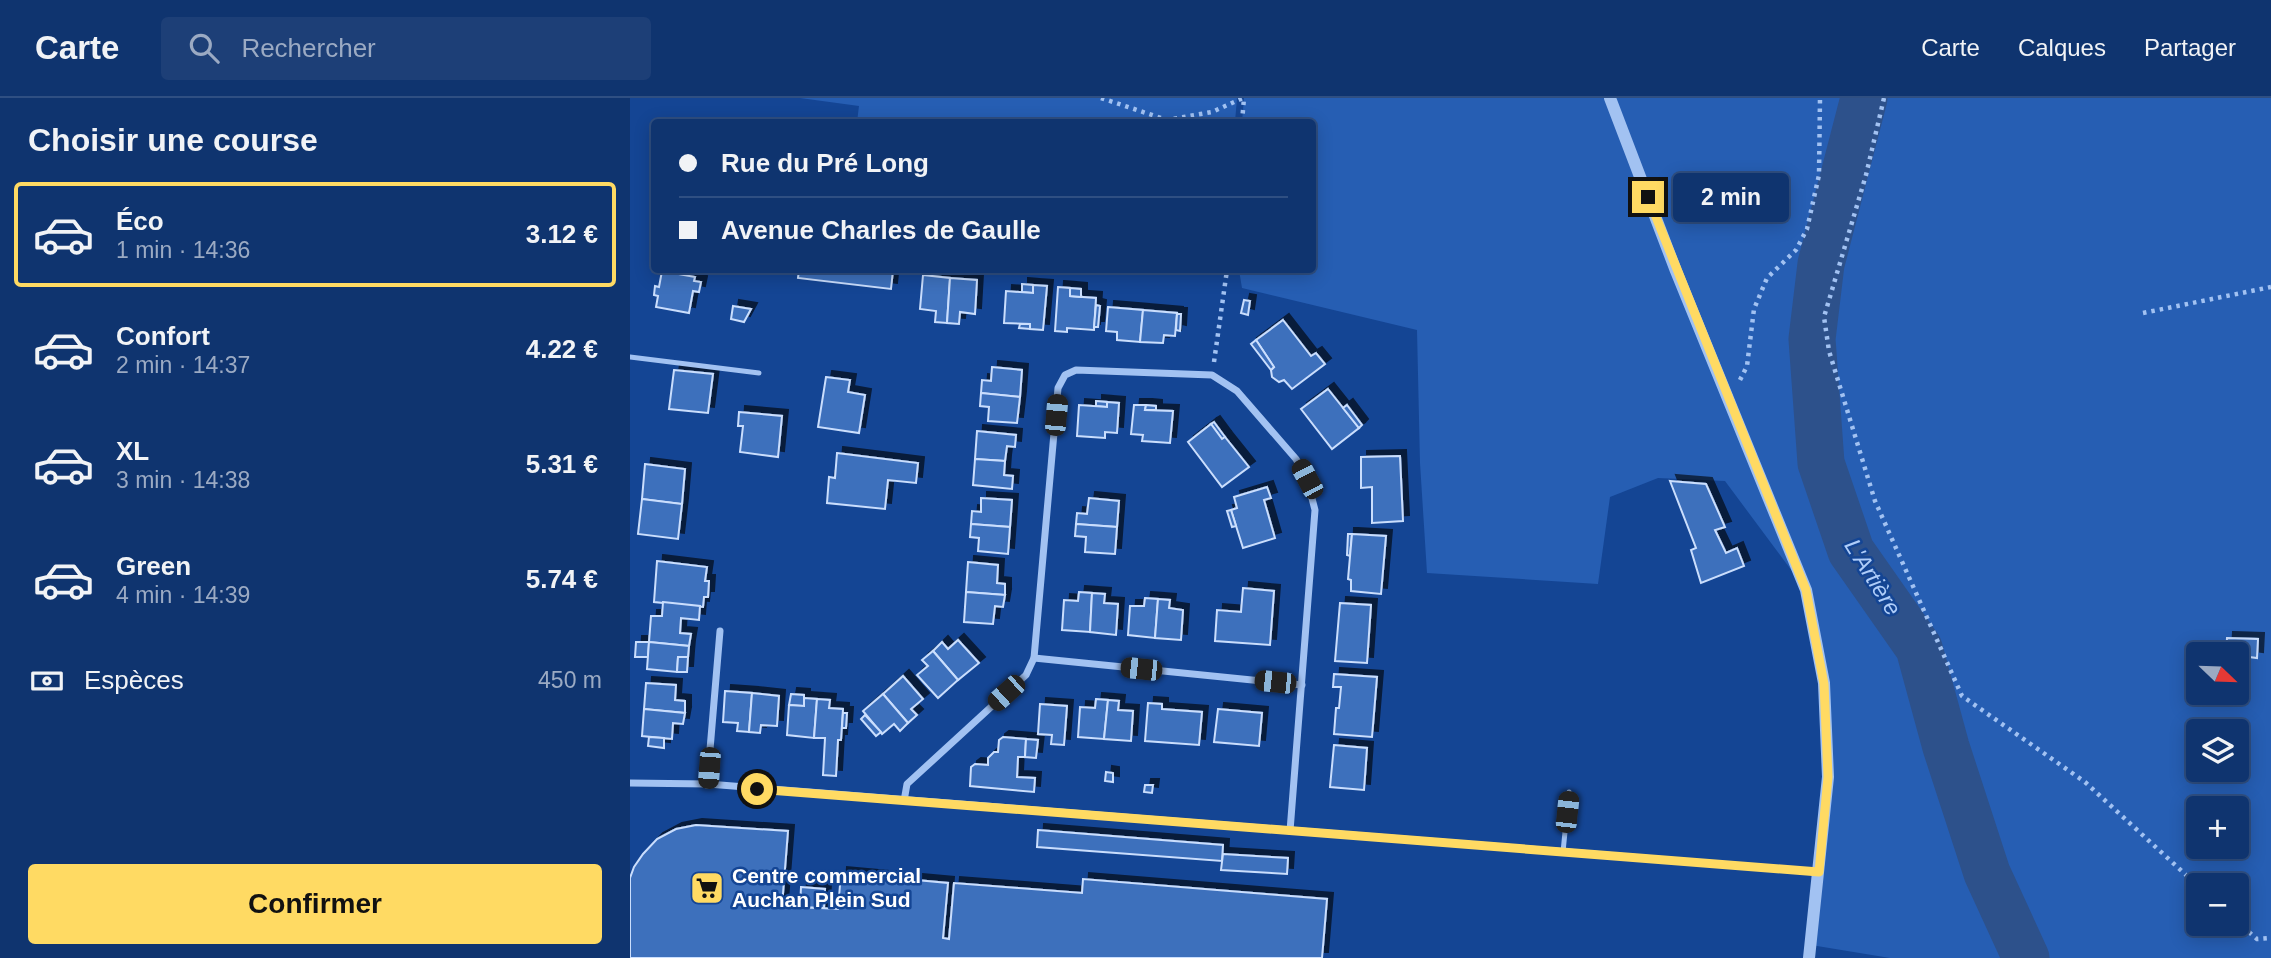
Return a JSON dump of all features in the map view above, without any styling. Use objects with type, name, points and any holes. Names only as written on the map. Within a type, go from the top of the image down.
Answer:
[{"type":"street","points":[[1610,98],[1806,590],[1824,684],[1828,777],[1809,958]]},
{"type":"street","points":[[904,801],[907,784],[1026,675],[1034,658],[1058,388],[1065,375],[1076,370],[1212,375],[1237,391],[1296,459],[1307,479],[1315,510],[1290,831]]},
{"type":"street","points":[[707,785],[720,631]]},
{"type":"street","points":[[1034,658],[1302,685]]},
{"type":"street","points":[[630,783],[707,785],[1819,872]]},
{"type":"lane","points":[[630,357],[758,373]]},
{"type":"lane","points":[[1563,852],[1569,792]]},
{"type":"path","points":[[1101,98],[1164,119]]},
{"type":"path","points":[[1173,119],[1212,112],[1243,98],[1242,119]]},
{"type":"path","points":[[1729,401],[1747,366],[1754,309],[1767,278],[1796,250],[1807,229],[1819,175],[1820,98]]},
{"type":"path","points":[[1884,98],[1866,175],[1824,317],[1829,351],[1875,501],[1962,696],[2085,782],[2186,875]]},
{"type":"path","points":[[1212,375],[1227,273]]},
{"type":"path","points":[[2143,313],[2271,287]]},
{"type":"path","points":[[2249,932],[2257,939],[2271,938]]},
{"type":"shaded area","points":[[800,98],[1237,98],[1235,119],[857,119],[859,106]]},
{"type":"shaded area","points":[[1244,98],[2271,98],[2271,958],[1890,958],[1811,945],[1828,777],[1824,683],[1806,590],[1725,481],[1658,478],[1610,497],[1598,584],[1427,573],[1420,463],[1417,330],[1242,288],[1240,273],[1316,273],[1316,119],[1242,119]]},
{"type":"building","points":[[662,273],[695,277],[694,281],[701,282],[699,292],[693,291],[689,313],[656,307],[658,296],[654,295],[655,286],[659,287]]},
{"type":"building","points":[[799,273],[893,273],[891,289],[798,278]]},
{"type":"building","points":[[923,275],[950,278],[947,323],[935,322],[936,311],[920,309]]},
{"type":"building","points":[[950,278],[977,280],[975,314],[960,312],[959,324],[947,323]]},
{"type":"building","points":[[1022,284],[1033,285],[1033,293],[1022,292]]},
{"type":"building","points":[[1033,285],[1047,286],[1043,330],[1030,329],[1030,324],[1004,323],[1006,291],[1033,293]]},
{"type":"building","points":[[1058,287],[1070,288],[1070,296],[1096,298],[1094,330],[1067,328],[1067,332],[1055,331]]},
{"type":"building","points":[[1070,288],[1081,289],[1081,297],[1070,296]]},
{"type":"building","points":[[1244,300],[1250,301],[1248,315],[1241,313]]},
{"type":"building","points":[[1096,305],[1100,306],[1098,327],[1094,327]]},
{"type":"building","points":[[733,306],[751,309],[744,322],[731,319]]},
{"type":"building","points":[[1108,307],[1143,310],[1140,342],[1117,340],[1117,332],[1106,331]]},
{"type":"building","points":[[1143,310],[1177,313],[1175,336],[1164,335],[1163,343],[1140,342]]},
{"type":"building","points":[[1177,314],[1181,314],[1180,331],[1176,330]]},
{"type":"building","points":[[1283,320],[1311,356],[1316,353],[1325,364],[1292,389],[1284,380],[1279,382],[1272,377],[1271,370],[1274,367],[1256,340]]},
{"type":"building","points":[[1020,324],[1030,324],[1030,329],[1019,328]]},
{"type":"building","points":[[1256,340],[1274,367],[1271,370],[1251,344]]},
{"type":"building","points":[[992,367],[1022,370],[1020,397],[981,393],[982,380],[991,381]]},
{"type":"building","points":[[674,370],[713,374],[708,413],[669,409]]},
{"type":"building","points":[[826,377],[850,380],[848,392],[865,395],[859,433],[818,427]]},
{"type":"building","points":[[1328,389],[1359,428],[1332,449],[1301,409]]},
{"type":"building","points":[[981,393],[1020,397],[1017,423],[988,421],[989,407],[980,406]]},
{"type":"building","points":[[1096,401],[1107,402],[1107,407],[1096,406]]},
{"type":"building","points":[[1107,402],[1119,403],[1117,433],[1105,432],[1105,438],[1077,436],[1079,405],[1107,407]]},
{"type":"building","points":[[1134,405],[1146,405],[1145,410],[1173,411],[1170,443],[1142,441],[1143,435],[1131,434]]},
{"type":"building","points":[[1146,405],[1156,406],[1156,410],[1145,410]]},
{"type":"building","points":[[1347,405],[1362,425],[1359,428],[1343,408]]},
{"type":"building","points":[[739,412],[782,416],[778,457],[740,452],[743,426],[738,426]]},
{"type":"building","points":[[1214,422],[1225,437],[1222,439],[1211,424]]},
{"type":"building","points":[[1211,424],[1249,467],[1222,487],[1188,442]]},
{"type":"building","points":[[977,431],[1016,435],[1015,447],[1007,446],[1005,461],[975,459]]},
{"type":"building","points":[[837,453],[918,463],[916,483],[888,480],[885,509],[827,503],[829,477],[835,478]]},
{"type":"building","points":[[1400,456],[1403,521],[1372,523],[1372,487],[1361,488],[1361,457]]},
{"type":"building","points":[[975,459],[1005,461],[1004,475],[1013,476],[1012,489],[973,485]]},
{"type":"building","points":[[645,464],[685,469],[682,504],[642,499]]},
{"type":"building","points":[[1670,481],[1706,484],[1725,527],[1715,530],[1726,553],[1737,548],[1744,566],[1701,583],[1691,550],[1696,548]]},
{"type":"building","points":[[1267,487],[1271,498],[1264,500],[1275,538],[1243,548],[1231,510],[1237,508],[1234,497]]},
{"type":"building","points":[[981,498],[1012,500],[1010,527],[971,524],[972,511],[981,512]]},
{"type":"building","points":[[1089,498],[1119,501],[1117,527],[1076,524],[1077,513],[1087,514]]},
{"type":"building","points":[[642,499],[682,504],[678,539],[638,534]]},
{"type":"building","points":[[1231,510],[1236,526],[1232,527],[1227,511]]},
{"type":"building","points":[[971,524],[1010,527],[1008,554],[978,551],[979,538],[970,537]]},
{"type":"building","points":[[1076,524],[1117,527],[1115,554],[1085,552],[1086,537],[1075,536]]},
{"type":"building","points":[[1348,534],[1352,534],[1350,556],[1347,555]]},
{"type":"building","points":[[1352,534],[1386,536],[1381,594],[1351,591],[1351,580],[1348,579]]},
{"type":"building","points":[[657,561],[707,567],[705,581],[709,581],[708,597],[704,597],[703,607],[654,602]]},
{"type":"building","points":[[968,562],[998,565],[997,583],[1005,584],[1005,595],[966,592]]},
{"type":"building","points":[[1243,588],[1274,591],[1270,645],[1215,641],[1217,610],[1241,612]]},
{"type":"building","points":[[966,592],[1005,595],[1003,607],[995,606],[993,624],[964,622]]},
{"type":"building","points":[[1079,592],[1092,593],[1090,632],[1062,630],[1064,600],[1078,601]]},
{"type":"building","points":[[1092,593],[1105,594],[1104,603],[1118,604],[1116,635],[1090,632]]},
{"type":"building","points":[[1145,598],[1158,599],[1155,638],[1128,635],[1130,606],[1144,606]]},
{"type":"building","points":[[1158,599],[1170,600],[1169,608],[1183,610],[1181,640],[1155,638]]},
{"type":"building","points":[[663,602],[700,606],[699,620],[681,618],[680,633],[691,634],[689,646],[649,642],[651,616],[662,616]]},
{"type":"building","points":[[1340,603],[1371,605],[1367,663],[1335,661]]},
{"type":"building","points":[[2227,638],[2258,639],[2257,658],[2249,657],[2249,642],[2227,642]]},
{"type":"building","points":[[958,640],[979,663],[958,680],[933,651],[942,642],[948,649]]},
{"type":"building","points":[[636,642],[649,642],[648,657],[635,657]]},
{"type":"building","points":[[649,642],[689,646],[688,657],[678,657],[677,672],[647,669]]},
{"type":"building","points":[[933,651],[958,680],[938,698],[917,675],[928,666],[922,660]]},
{"type":"building","points":[[678,657],[688,657],[687,672],[677,672]]},
{"type":"building","points":[[1334,674],[1377,677],[1372,737],[1334,734],[1341,687],[1333,687]]},
{"type":"building","points":[[903,676],[923,699],[911,709],[917,715],[908,723],[883,694]]},
{"type":"building","points":[[646,683],[676,685],[675,700],[685,701],[685,713],[644,709]]},
{"type":"building","points":[[725,691],[752,693],[749,732],[737,731],[738,723],[723,722]]},
{"type":"building","points":[[752,693],[779,696],[777,726],[761,725],[760,733],[749,732]]},
{"type":"building","points":[[791,694],[804,695],[804,706],[789,705]]},
{"type":"building","points":[[883,694],[908,723],[900,731],[894,724],[882,734],[863,711]]},
{"type":"building","points":[[804,698],[817,699],[814,738],[787,735],[789,705],[804,706]]},
{"type":"building","points":[[817,699],[830,700],[829,708],[843,709],[836,776],[823,775],[825,738],[814,738]]},
{"type":"building","points":[[1096,699],[1108,700],[1104,739],[1078,737],[1080,707],[1095,708]]},
{"type":"building","points":[[1108,700],[1119,701],[1118,710],[1133,711],[1131,741],[1104,739]]},
{"type":"building","points":[[1148,703],[1162,704],[1162,709],[1202,712],[1199,745],[1145,741]]},
{"type":"building","points":[[1040,704],[1067,706],[1064,745],[1051,744],[1052,735],[1038,734]]},
{"type":"building","points":[[644,709],[685,713],[683,724],[673,723],[672,739],[642,736]]},
{"type":"building","points":[[1218,709],[1262,713],[1259,746],[1214,742]]},
{"type":"building","points":[[843,713],[847,713],[846,728],[842,728]]},
{"type":"building","points":[[865,715],[881,732],[876,736],[861,719]]},
{"type":"building","points":[[649,737],[664,738],[664,748],[648,746]]},
{"type":"building","points":[[1003,737],[1026,739],[1025,757],[1018,757],[1017,777],[1035,778],[1034,792],[970,786],[971,767],[975,764],[988,765],[988,758],[998,752],[999,740]]},
{"type":"building","points":[[1026,739],[1038,740],[1036,758],[1025,757]]},
{"type":"building","points":[[1334,745],[1367,748],[1364,790],[1330,787]]},
{"type":"building","points":[[1106,772],[1113,773],[1113,782],[1105,781]]},
{"type":"building","points":[[1145,785],[1153,785],[1152,793],[1144,792]]},
{"type":"building","name":"Centre commercial Auchan Plein Sud","points":[[696,825],[788,831],[782,906],[838,909],[841,873],[948,883],[943,938],[949,939],[954,883],[1082,893],[1083,879],[1327,899],[1322,958],[630,958],[630,878],[634,867],[657,839],[676,829]]},
{"type":"building","points":[[1038,830],[1223,845],[1222,861],[1037,847]]},
{"type":"building","points":[[1223,854],[1288,858],[1287,874],[1221,870]]},
{"type":"building","points":[[801,887],[825,889],[824,908],[800,907]]},
{"type":"waterway","name":"L'Artière","points":[[1864,98],[1821,264],[1812,339],[1821,463],[1851,551],[1919,648],[1946,747],[1987,873],[2026,958]]},
{"type":"place","name":"Centre commercial Auchan Plein Sud","points":[[707,888]]},
{"type":"route","points":[[757,789],[1819,872],[1828,777],[1824,684],[1806,590],[1648,197]]}]
